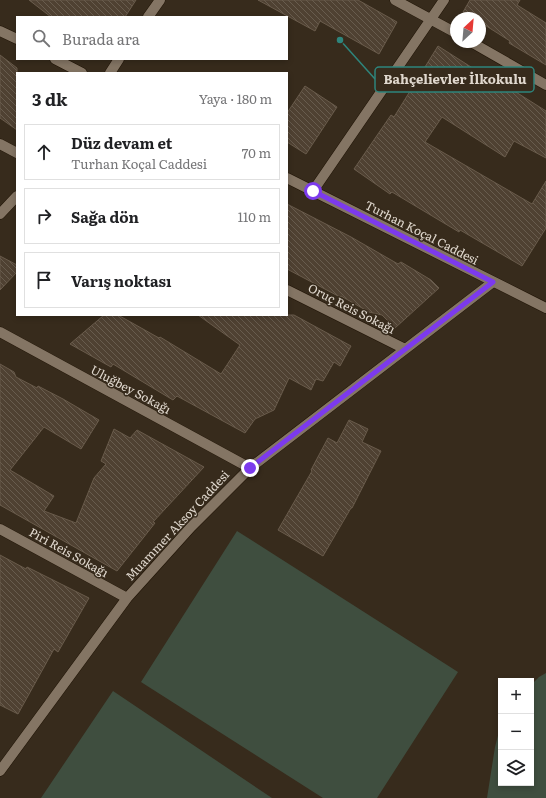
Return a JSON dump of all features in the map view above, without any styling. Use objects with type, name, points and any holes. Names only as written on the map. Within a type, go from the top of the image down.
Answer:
[{"type":"street","points":[[149,16],[160,0]]},
{"type":"street","points":[[395,0],[450,30]]},
{"type":"street","points":[[313,191],[444,0]]},
{"type":"street","points":[[0,31],[16,39]]},
{"type":"street","points":[[481,48],[546,85]]},
{"type":"street","points":[[57,60],[80,72]]},
{"type":"street","points":[[111,72],[118,60]]},
{"type":"street","points":[[0,144],[16,152]]},
{"type":"street","name":"Turhan Koçal Caddesi","points":[[288,178],[546,308]]},
{"type":"street","points":[[0,214],[16,197]]},
{"type":"street","name":"Muammer Aksoy Caddesi","points":[[0,770],[126,598],[190,526],[250,468],[493,282]]},
{"type":"street","name":"Oruç Reis Sokağı","points":[[288,290],[405,349]]},
{"type":"street","name":"Uluğbey Sokağı","points":[[0,332],[250,468]]},
{"type":"street","name":"Piri Reis Sokağı","points":[[0,529],[126,598]]},
{"type":"green space","points":[[237,531],[458,672],[377,798],[323,798],[141,682]]},
{"type":"green space","points":[[546,673],[546,798],[487,798],[498,736],[498,786],[534,786],[534,682]]},
{"type":"green space","points":[[113,691],[272,798],[41,798]]},
{"type":"building","points":[[29,0],[136,0],[126,16],[50,16]]},
{"type":"building","points":[[258,0],[358,0],[397,22],[379,54],[320,21],[315,31]]},
{"type":"building","points":[[470,0],[520,0],[517,5],[546,23],[546,65],[509,43],[510,41],[486,26],[486,12],[463,12]]},
{"type":"building","points":[[438,46],[482,74],[484,72],[546,111],[546,158],[514,141],[505,157],[442,117],[425,142],[532,204],[546,181],[546,228],[522,266],[460,230],[459,232],[392,192],[390,194],[354,169],[391,115],[394,117]]},
{"type":"building","points":[[0,55],[17,68],[16,129],[0,118]]},
{"type":"building","points":[[305,86],[337,107],[306,154],[288,143],[288,112]]},
{"type":"building","points":[[288,205],[351,237],[398,264],[401,262],[431,280],[439,288],[395,328],[382,315],[369,312],[341,296],[340,297],[288,270]]},
{"type":"building","points":[[0,256],[16,264],[16,273],[0,290]]},
{"type":"building","points":[[294,315],[351,346],[340,366],[334,362],[323,381],[316,379],[311,390],[289,378],[274,410],[255,419],[245,433],[177,396],[173,400],[113,364],[111,367],[70,344],[103,316],[120,316],[159,338],[160,337],[221,374],[240,345],[199,316]]},
{"type":"building","points":[[0,364],[14,372],[16,377],[37,388],[38,386],[99,420],[81,449],[44,427],[10,470],[54,496],[44,511],[76,523],[94,478],[106,464],[101,461],[114,429],[130,438],[137,430],[204,467],[153,522],[155,523],[117,571],[0,505]]},
{"type":"building","points":[[349,420],[368,429],[362,442],[381,451],[352,508],[323,556],[278,530],[312,471],[311,470],[328,438],[337,443]]},
{"type":"building","points":[[0,555],[26,569],[27,567],[89,598],[58,652],[54,649],[18,714],[0,705]]},
{"type":"place","name":"Bahçelievler İlkokulu","points":[[340,40]]},
{"type":"route","points":[[250,468],[493,282],[313,191]]}]
